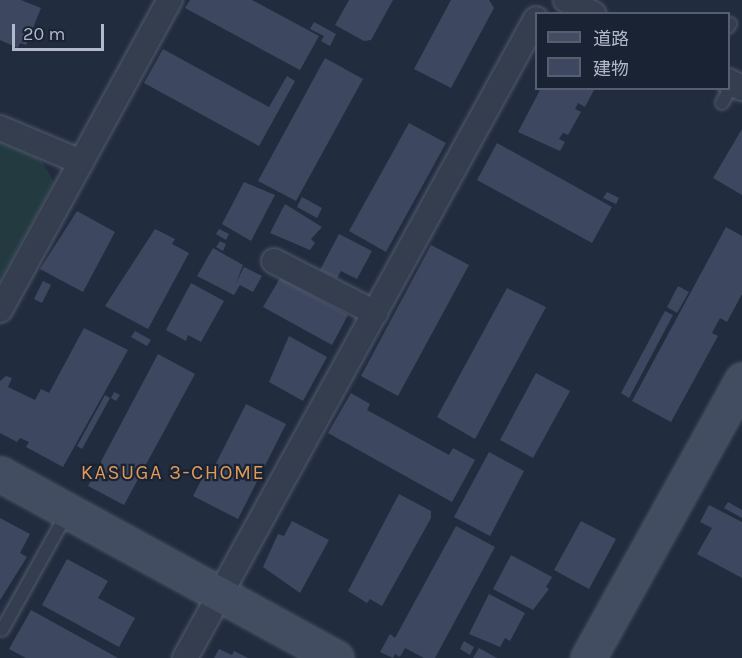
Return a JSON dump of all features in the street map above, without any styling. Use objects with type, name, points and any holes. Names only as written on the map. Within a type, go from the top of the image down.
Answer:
[{"type":"street","points":[[0,310],[170,0]]},
{"type":"street","points":[[566,0],[590,12]]},
{"type":"street","points":[[185,658],[535,23]]},
{"type":"street","points":[[0,128],[81,162]]},
{"type":"street","points":[[274,261],[375,313]]},
{"type":"street","points":[[588,658],[742,380]]},
{"type":"street","points":[[0,474],[336,658]]},
{"type":"lane","points":[[2,630],[68,512]]},
{"type":"green space","points":[[0,142],[41,160],[54,182],[0,280]]},
{"type":"building","points":[[0,0],[21,0],[41,8],[26,45],[20,43],[18,48],[0,40]]},
{"type":"building","points":[[190,0],[252,0],[319,36],[300,70],[185,8]]},
{"type":"building","points":[[349,0],[393,0],[371,40],[364,41],[335,25]]},
{"type":"building","points":[[451,0],[489,0],[494,8],[451,88],[414,69]]},
{"type":"building","points":[[314,22],[336,34],[330,46],[321,41],[324,36],[310,29]]},
{"type":"building","points":[[163,49],[269,107],[287,76],[295,81],[259,146],[144,83]]},
{"type":"building","points":[[325,58],[363,79],[296,201],[258,181]]},
{"type":"building","points":[[540,90],[594,90],[585,107],[578,103],[575,109],[581,112],[568,135],[563,133],[559,139],[565,142],[560,151],[518,132]]},
{"type":"building","points":[[409,123],[446,143],[386,252],[349,231]]},
{"type":"building","points":[[742,129],[742,195],[713,178]]},
{"type":"building","points":[[497,143],[612,207],[592,243],[477,180]]},
{"type":"building","points":[[244,182],[275,195],[251,241],[222,224]]},
{"type":"building","points":[[607,192],[619,198],[616,204],[603,198]]},
{"type":"building","points":[[302,197],[322,208],[317,218],[297,207]]},
{"type":"building","points":[[285,204],[322,227],[311,239],[315,243],[310,250],[270,233]]},
{"type":"building","points":[[77,211],[115,232],[83,292],[40,269]]},
{"type":"building","points":[[726,227],[742,236],[742,294],[727,322],[720,318],[712,333],[718,336],[671,422],[632,401]]},
{"type":"building","points":[[155,229],[175,239],[172,244],[189,253],[148,329],[105,306]]},
{"type":"building","points":[[219,229],[229,234],[226,240],[216,234]]},
{"type":"building","points":[[339,234],[372,251],[357,279],[341,271],[337,278],[320,270]]},
{"type":"building","points":[[220,241],[226,244],[223,251],[216,247]]},
{"type":"building","points":[[431,245],[469,265],[398,396],[361,376]]},
{"type":"building","points":[[213,248],[243,265],[236,283],[244,267],[262,276],[253,292],[240,285],[234,295],[197,276]]},
{"type":"building","points":[[280,278],[348,315],[332,345],[263,307]]},
{"type":"building","points":[[43,281],[51,285],[42,303],[34,299]]},
{"type":"building","points":[[191,283],[224,301],[201,342],[188,335],[186,341],[166,330]]},
{"type":"building","points":[[678,286],[689,292],[677,313],[667,307]]},
{"type":"building","points":[[507,288],[546,307],[475,439],[437,417]]},
{"type":"building","points":[[665,311],[673,315],[629,398],[621,393]]},
{"type":"building","points":[[84,328],[128,350],[63,467],[26,447],[29,442],[20,438],[17,442],[0,433],[0,381],[6,376],[12,378],[8,387],[35,400],[41,389],[49,393]]},
{"type":"building","points":[[135,331],[151,340],[147,346],[131,337]]},
{"type":"building","points":[[289,336],[327,357],[303,401],[269,382]]},
{"type":"building","points":[[158,354],[195,374],[124,505],[88,486]]},
{"type":"building","points":[[536,373],[570,391],[533,458],[500,440]]},
{"type":"building","points":[[114,392],[120,395],[116,401],[111,398]]},
{"type":"building","points":[[351,393],[370,404],[367,410],[449,455],[453,448],[475,460],[452,502],[328,433]]},
{"type":"building","points":[[105,395],[110,398],[82,449],[77,446]]},
{"type":"building","points":[[246,404],[286,424],[238,519],[193,496],[204,475],[209,477]]},
{"type":"building","points":[[489,452],[524,471],[490,536],[454,517]]},
{"type":"building","points":[[399,494],[431,511],[431,518],[382,606],[370,599],[367,603],[348,591]]},
{"type":"building","points":[[728,502],[742,510],[742,518],[724,508]]},
{"type":"building","points":[[709,505],[742,522],[742,578],[697,554],[712,528],[700,522]]},
{"type":"building","points":[[0,518],[30,534],[20,553],[27,557],[0,600]]},
{"type":"building","points":[[292,521],[329,540],[300,593],[263,567],[278,534],[284,536]]},
{"type":"building","points":[[581,521],[616,539],[589,589],[554,570]]},
{"type":"building","points":[[456,526],[495,547],[435,658],[424,658],[405,648],[400,657],[395,654],[393,658],[380,652],[390,634],[395,638]]},
{"type":"building","points":[[511,555],[552,577],[546,587],[549,589],[533,610],[493,589]]},
{"type":"building","points":[[67,559],[108,581],[98,598],[135,618],[119,647],[42,605]]},
{"type":"building","points":[[489,594],[525,613],[510,641],[505,638],[500,647],[469,634]]},
{"type":"building","points":[[31,610],[118,658],[26,658],[9,649]]},
{"type":"building","points":[[464,641],[474,647],[470,655],[460,649]]},
{"type":"building","points":[[479,648],[497,658],[473,658]]},
{"type":"building","points":[[219,649],[232,655],[234,651],[248,658],[214,658]]},
{"type":"district","name":"KASUGA 3-CHOME","points":[[173,472]]}]
